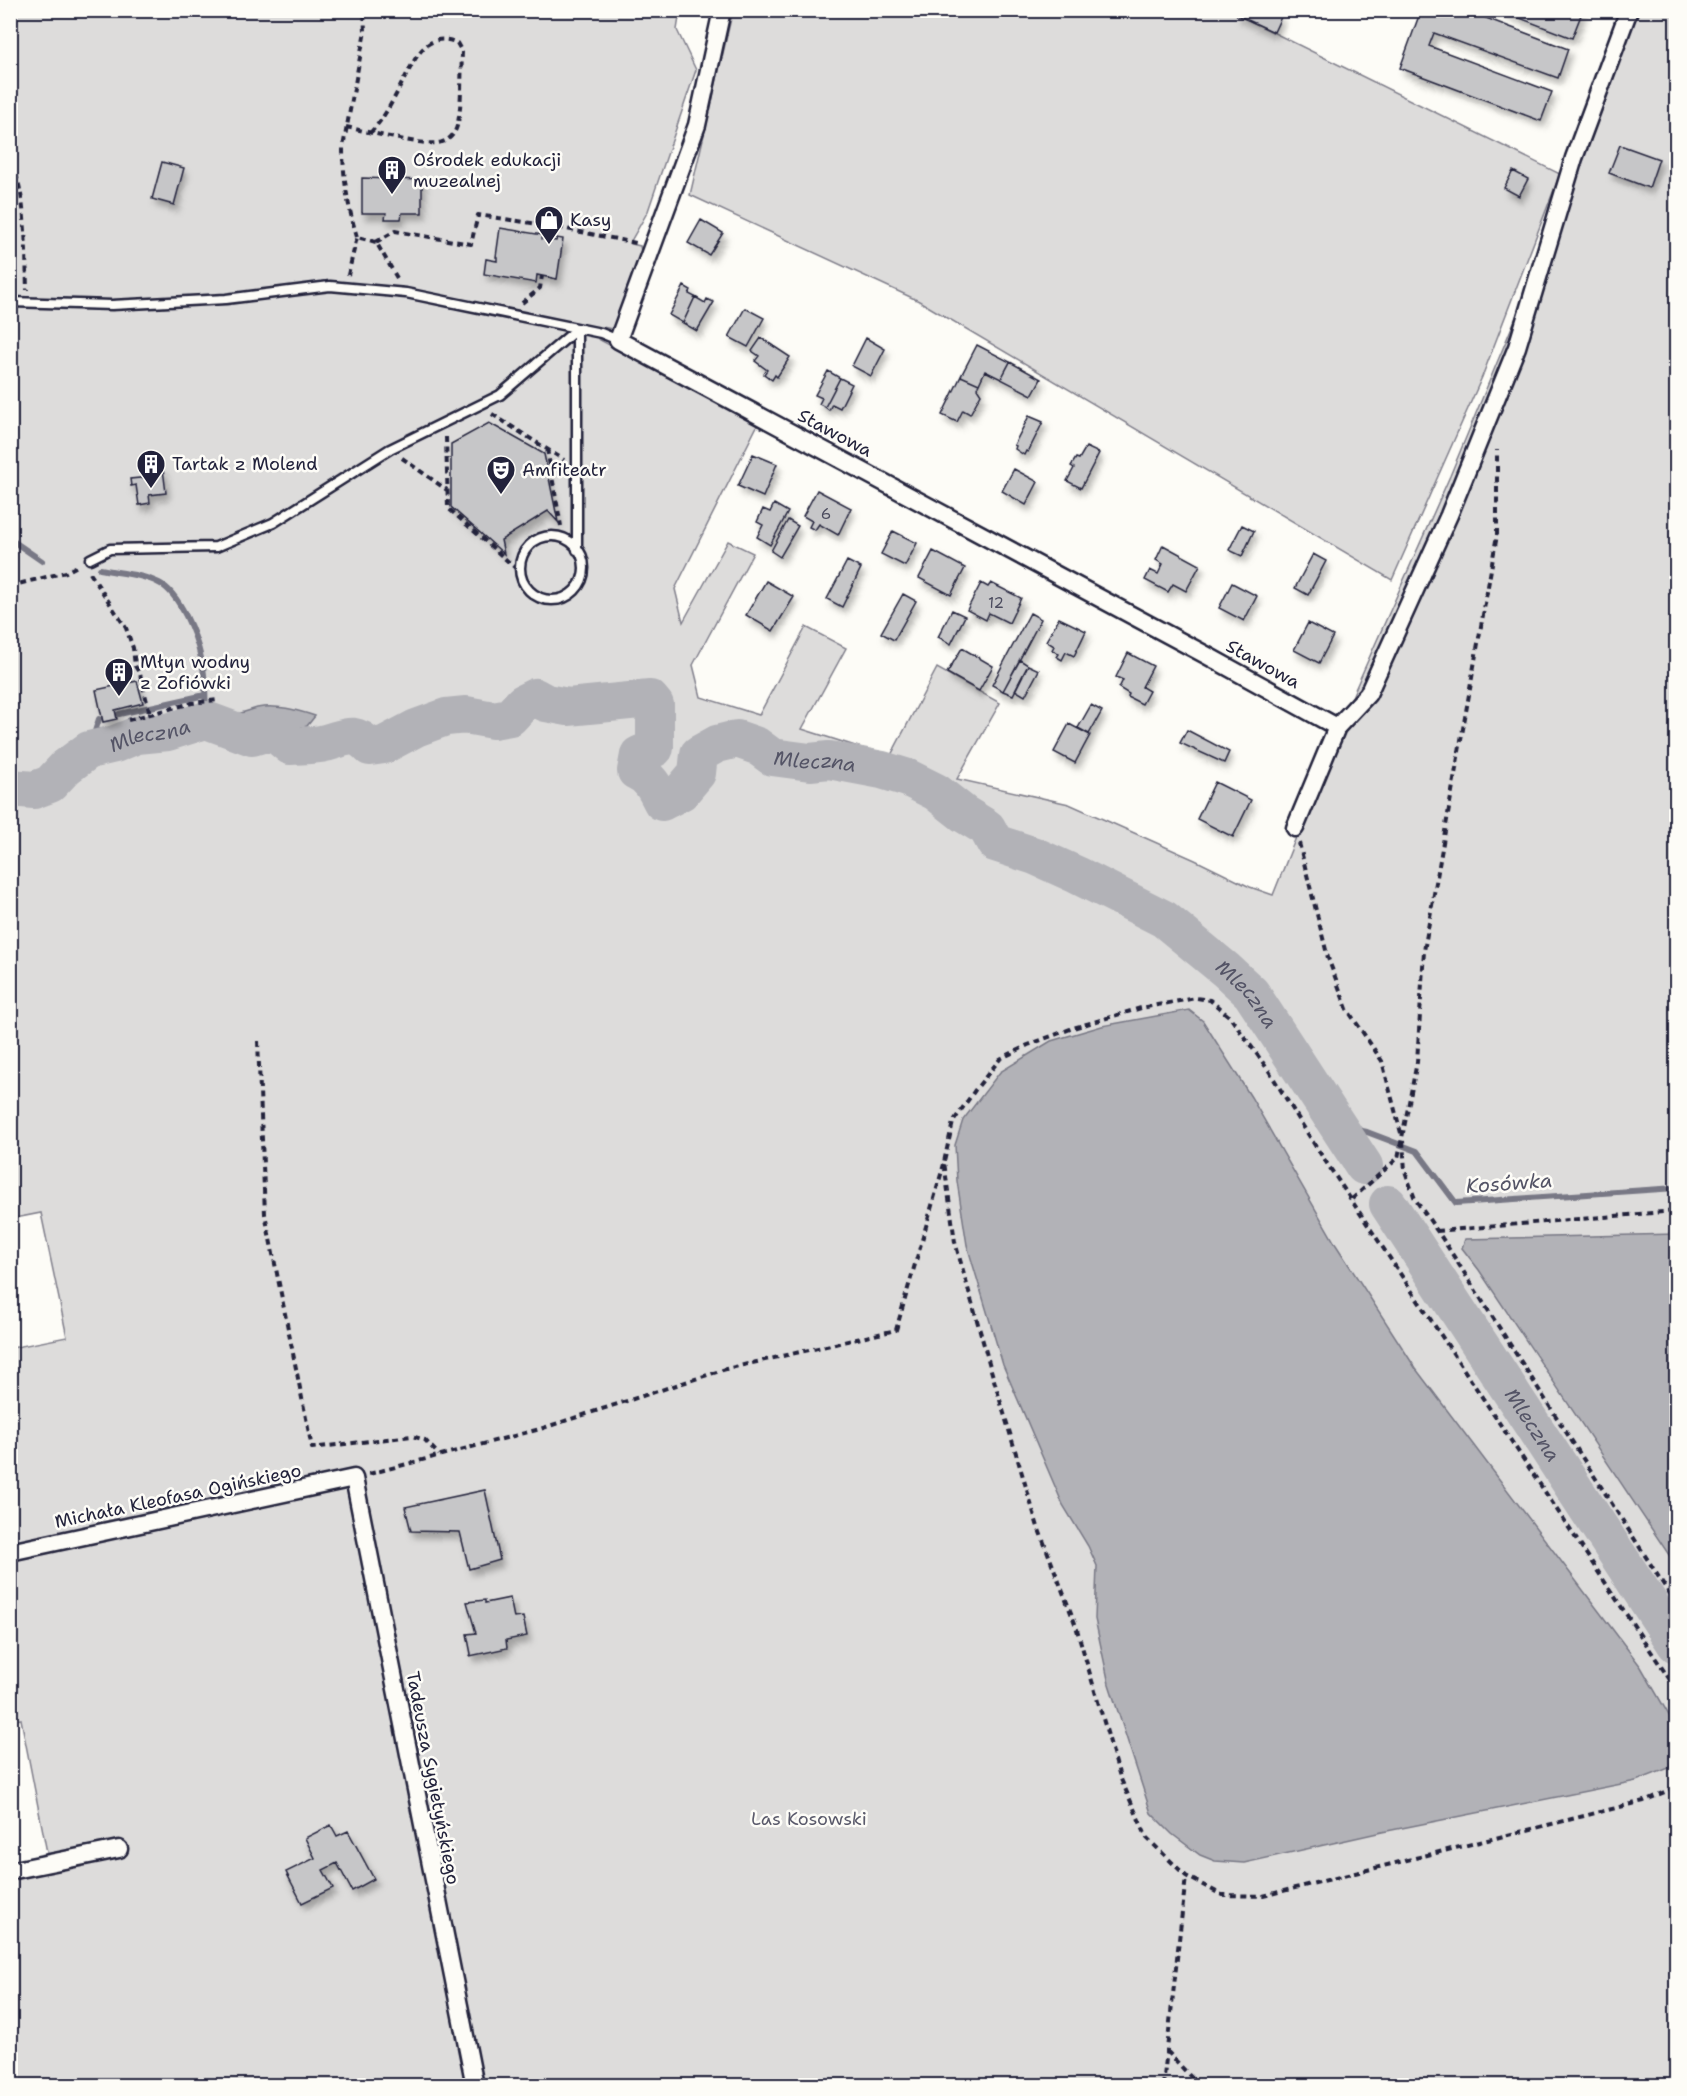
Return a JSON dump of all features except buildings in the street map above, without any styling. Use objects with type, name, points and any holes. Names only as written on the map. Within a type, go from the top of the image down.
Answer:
[{"type":"street","points":[[618,340],[697,125],[722,10]]},
{"type":"street","points":[[1295,828],[1337,727],[1368,694],[1449,515],[1513,358],[1574,158],[1629,10]]},
{"type":"street","name":"Stawowa","points":[[618,340],[1337,727]]},
{"type":"street","name":"Michała Kleofasa Ogińskiego","points":[[10,1552],[354,1478]]},
{"type":"street","name":"Tadeusza Sygietyńskiego","points":[[354,1478],[475,2085]]},
{"type":"street","points":[[10,1871],[119,1849]]},
{"type":"lane","points":[[10,302],[112,305],[226,299],[330,286],[406,292],[601,333],[618,340]]},
{"type":"lane","points":[[86,561],[110,549],[216,547],[273,523],[390,449],[500,395],[577,329]]},
{"type":"lane","points":[[577,329],[577,550],[584,567],[578,586],[571,594],[562,598],[542,599],[532,594],[525,586],[520,572],[522,557],[535,541],[544,537],[563,539],[577,550]]},
{"type":"path","points":[[345,287],[357,237],[347,203],[343,166],[346,127],[365,31],[364,10]]},
{"type":"path","points":[[346,127],[371,132],[431,144],[442,142],[452,136],[458,124],[462,52],[458,43],[448,39],[436,40],[427,45],[418,55],[386,112],[371,132]]},
{"type":"path","points":[[10,165],[18,180],[22,198],[28,303]]},
{"type":"path","points":[[357,237],[376,242],[396,231],[471,244],[478,215],[551,226],[637,244]]},
{"type":"path","points":[[549,240],[551,226]]},
{"type":"path","points":[[376,242],[406,292]]},
{"type":"path","points":[[515,315],[517,308],[540,288],[542,276]]},
{"type":"path","points":[[479,405],[577,469]]},
{"type":"path","points":[[446,422],[448,508],[520,572]]},
{"type":"path","points":[[1352,1199],[1398,1158],[1417,1062],[1424,951],[1497,535],[1497,443]]},
{"type":"path","points":[[390,449],[448,491]]},
{"type":"path","points":[[547,449],[563,539]]},
{"type":"path","points":[[10,586],[66,572],[86,561],[126,628],[150,714]]},
{"type":"path","points":[[128,720],[192,703],[217,700]]},
{"type":"path","points":[[1295,828],[1328,958],[1347,1009],[1382,1061],[1402,1136],[1405,1171],[1414,1199],[1676,1601]]},
{"type":"path","points":[[354,1478],[540,1429],[726,1369],[896,1330],[944,1162],[952,1122],[1000,1059],[1072,1028],[1141,1008],[1196,998],[1210,1000],[1230,1017],[1269,1071],[1677,1689]]},
{"type":"path","points":[[258,1041],[265,1214],[312,1448],[412,1436],[425,1440],[439,1455]]},
{"type":"path","points":[[944,1162],[954,1242],[1038,1527],[1076,1626],[1120,1777],[1147,1838],[1186,1876],[1222,1895],[1263,1896],[1644,1801],[1677,1786]]},
{"type":"path","points":[[1437,1231],[1677,1211]]},
{"type":"path","points":[[1163,2085],[1186,1876]]},
{"type":"path","points":[[1167,2050],[1200,2085]]},
{"type":"green space","points":[[733,10],[1230,11],[1560,174],[1482,377],[1392,580],[919,301],[690,195]]},
{"type":"green space","name":"Las Kosowski","points":[[11,11],[680,11],[677,30],[696,70],[648,211],[631,241],[631,244],[640,246],[642,256],[618,327],[612,329],[603,327],[598,339],[758,424],[675,589],[683,622],[728,541],[753,553],[693,665],[701,697],[759,715],[806,627],[846,648],[802,729],[890,757],[937,668],[1000,703],[957,779],[1069,804],[1250,887],[1273,895],[1354,692],[1450,476],[1572,182],[1637,11],[1676,11],[1676,2085],[11,2085],[10,1877],[50,1868],[21,1719],[11,1721],[11,1348],[67,1337],[41,1213],[10,1219]]},
{"type":"shaded area","points":[[215,705],[224,716],[257,708],[279,707],[315,716],[307,726],[259,739],[229,737],[211,730],[176,736],[173,724],[191,718],[196,708]]},
{"type":"shaded area","points":[[1189,1010],[1203,1021],[1251,1097],[1336,1245],[1416,1369],[1641,1667],[1670,1717],[1676,1746],[1669,1768],[1636,1781],[1382,1832],[1244,1863],[1215,1861],[1200,1855],[1172,1834],[1151,1813],[1109,1684],[1095,1619],[1097,1566],[1088,1546],[1063,1505],[1003,1365],[967,1245],[957,1181],[955,1145],[963,1120],[1000,1072],[1051,1041],[1102,1026]]},
{"type":"shaded area","points":[[1676,1234],[1676,1560],[1671,1558],[1462,1248],[1465,1239]]},
{"type":"waterway","points":[[10,539],[42,561]]},
{"type":"waterway","points":[[100,569],[152,580],[167,588],[174,596],[186,616],[199,649],[204,671],[206,713]]},
{"type":"waterway","points":[[119,714],[205,695]]},
{"type":"waterway","name":"Mleczna","points":[[10,788],[34,790],[50,784],[66,767],[89,750],[115,744],[137,735],[168,732],[206,720],[252,737],[272,731],[290,746],[316,745],[353,737],[364,741],[370,747],[384,745],[416,728],[446,717],[466,715],[493,720],[510,717],[523,703],[535,697],[546,703],[568,707],[650,699],[655,705],[655,748],[639,755],[636,771],[649,780],[662,802],[681,792],[697,773],[699,754],[717,744],[737,739],[757,746],[772,757],[810,762],[829,760],[882,770],[908,778],[936,792],[964,814],[987,828],[995,843],[1035,856],[1164,919],[1251,993],[1364,1166]]},
{"type":"waterway","points":[[89,750],[99,719]]},
{"type":"waterway","name":"Kosówka","points":[[1338,1126],[1367,1132],[1417,1151],[1456,1203],[1676,1188]]},
{"type":"waterway","name":"Mleczna","points":[[1388,1204],[1676,1644]]},
{"type":"place","name":"Ośrodek edukacji muzealnej","points":[[392,196]]},
{"type":"place","name":"Kasy","points":[[549,246]]},
{"type":"place","name":"Tartak z Molend","points":[[151,490]]},
{"type":"place","name":"Amfiteatr","points":[[501,496]]},
{"type":"place","name":"Młyn wodny z Zofiówki","points":[[119,698]]}]
